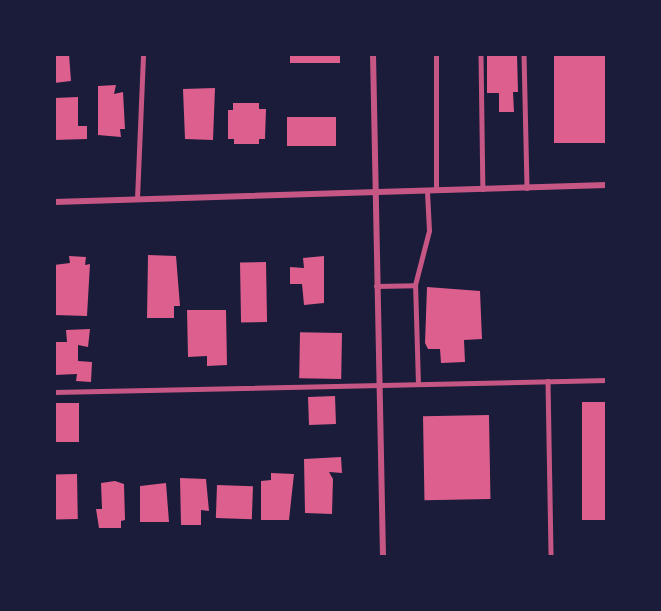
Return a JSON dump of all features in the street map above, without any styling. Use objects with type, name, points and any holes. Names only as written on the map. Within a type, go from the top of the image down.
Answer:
[{"type":"street","points":[[373,54],[382,557]]},
{"type":"street","points":[[54,202],[607,186]]},
{"type":"lane","points":[[137,199],[144,54]]},
{"type":"lane","points":[[436,54],[436,190]]},
{"type":"lane","points":[[481,54],[483,189]]},
{"type":"lane","points":[[524,54],[527,188]]},
{"type":"lane","points":[[418,384],[415,285],[429,231],[427,191]]},
{"type":"lane","points":[[376,286],[415,285]]},
{"type":"lane","points":[[54,392],[607,380]]},
{"type":"lane","points":[[548,381],[551,557]]},
{"type":"building","points":[[54,54],[69,54],[71,81],[54,83]]},
{"type":"building","points":[[290,54],[340,54],[340,63],[290,63]]},
{"type":"building","points":[[487,54],[517,54],[518,92],[513,92],[514,112],[499,112],[499,93],[487,93]]},
{"type":"building","points":[[554,54],[607,54],[607,143],[554,143]]},
{"type":"building","points":[[116,85],[114,94],[123,92],[125,129],[120,129],[121,137],[98,135],[98,86]]},
{"type":"building","points":[[215,88],[213,140],[185,139],[183,89]]},
{"type":"building","points":[[78,97],[78,126],[87,126],[87,139],[54,140],[54,98]]},
{"type":"building","points":[[233,103],[259,103],[259,109],[266,109],[265,139],[259,139],[259,144],[234,144],[234,139],[228,139],[228,110],[233,110]]},
{"type":"building","points":[[287,117],[336,117],[336,146],[287,146]]},
{"type":"building","points":[[148,255],[176,256],[180,306],[174,306],[174,318],[147,318]]},
{"type":"building","points":[[69,256],[86,257],[85,265],[90,264],[87,316],[54,315],[54,265],[70,263]]},
{"type":"building","points":[[324,256],[324,303],[304,305],[302,284],[290,284],[290,267],[304,268],[303,258]]},
{"type":"building","points":[[240,262],[266,262],[267,322],[241,322]]},
{"type":"building","points":[[427,287],[480,291],[482,339],[464,340],[465,362],[441,363],[440,349],[428,349],[425,343]]},
{"type":"building","points":[[187,310],[226,310],[227,365],[207,366],[207,356],[188,357]]},
{"type":"building","points":[[90,329],[88,347],[78,345],[78,361],[92,362],[91,382],[76,381],[77,374],[54,375],[54,342],[67,342],[66,330]]},
{"type":"building","points":[[300,332],[342,333],[341,379],[299,378]]},
{"type":"building","points":[[335,396],[336,424],[309,425],[308,397]]},
{"type":"building","points":[[582,402],[607,402],[607,520],[582,520]]},
{"type":"building","points":[[54,403],[79,403],[79,442],[54,442]]},
{"type":"building","points":[[489,415],[490,499],[424,500],[423,416]]},
{"type":"building","points":[[341,457],[342,473],[329,472],[333,479],[332,514],[305,513],[304,459]]},
{"type":"building","points":[[271,473],[294,474],[289,520],[261,520],[261,481],[271,480]]},
{"type":"building","points":[[54,474],[77,474],[78,519],[55,519]]},
{"type":"building","points":[[180,478],[206,479],[209,511],[201,510],[201,525],[181,525]]},
{"type":"building","points":[[115,481],[124,484],[125,520],[121,521],[121,528],[99,528],[96,509],[102,509],[101,483]]},
{"type":"building","points":[[166,483],[169,522],[140,522],[140,486]]},
{"type":"building","points":[[217,485],[253,486],[252,519],[216,518]]}]
